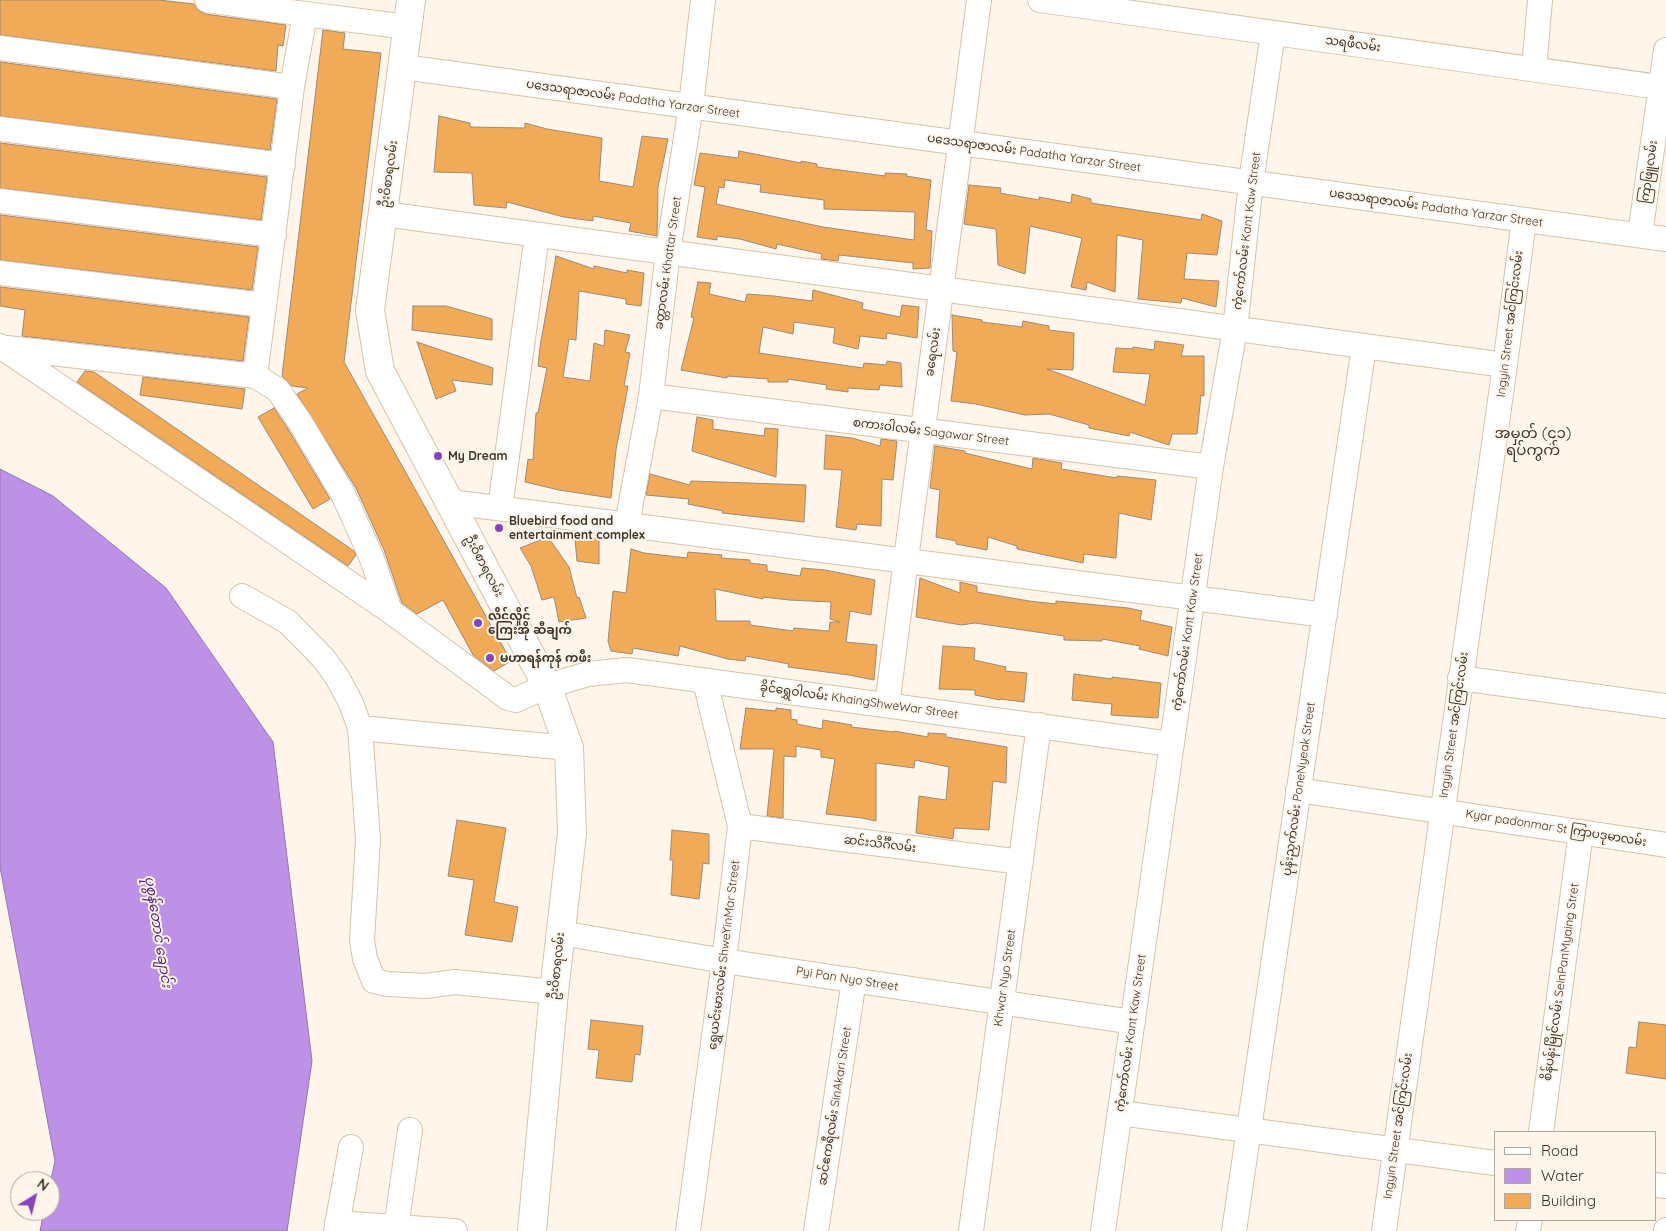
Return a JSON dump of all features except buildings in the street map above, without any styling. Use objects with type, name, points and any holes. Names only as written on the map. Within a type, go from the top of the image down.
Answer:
[{"type":"main road","name":"ဦးဝိစာရလမ်း","points":[[412,0],[370,310],[380,371],[548,686],[569,748],[572,833],[554,992],[532,1231]]},
{"type":"street","name":"ခတ္တာလမ်း Khattar Street","points":[[627,524],[651,396],[668,252],[691,106],[703,0]]},
{"type":"street","name":"ခရေလမ်း","points":[[887,705],[979,0]]},
{"type":"street","name":"သရဖီလမ်း","points":[[1040,0],[1664,88]]},
{"type":"street","points":[[1534,70],[1540,0]]},
{"type":"street","points":[[221,1],[408,27]]},
{"type":"street","points":[[255,376],[292,87],[305,14]]},
{"type":"street","name":"ကံ့ကော်လမ်း Kant Kaw Street","points":[[1103,1231],[1211,467],[1235,329],[1251,182],[1272,33]]},
{"type":"street","points":[[0,48],[292,87]]},
{"type":"street","name":"ကြာဖြူလမ်း","points":[[1640,235],[1664,88],[1666,50]]},
{"type":"street","name":"ပဒေသရာဇာလမ်း Padatha Yarzar Street","points":[[403,67],[1666,239]]},
{"type":"street","points":[[0,129],[283,166]]},
{"type":"street","points":[[0,202],[274,235]]},
{"type":"street","points":[[384,214],[1505,365]]},
{"type":"street","name":"Ingyin Street အင်ကြင်းလမ်း","points":[[1384,1231],[1524,220]]},
{"type":"street","points":[[500,508],[537,234]]},
{"type":"street","points":[[0,273],[264,305]]},
{"type":"street","points":[[2,346],[255,376],[278,390],[300,422],[343,494],[371,556],[390,611]]},
{"type":"street","name":"ခိုင်ရွှေဝါလမ်း KhaingShweWar Street","points":[[2,346],[390,611],[508,698],[516,700],[548,686],[588,674],[627,670],[1171,744]]},
{"type":"street","name":"ပုန်းညှက်လမ်း PoneNyeak Street","points":[[1234,1231],[1364,346]]},
{"type":"street","name":"စကားဝါလမ်း Sagawar Street","points":[[651,396],[1211,467]]},
{"type":"street","points":[[450,502],[1324,614]]},
{"type":"street","points":[[242,596],[288,622],[324,658],[351,703],[360,728],[368,839],[362,940],[365,959],[374,981],[388,984],[426,986],[455,982],[554,992]]},
{"type":"street","points":[[1460,678],[1666,706]]},
{"type":"street","name":"ရွှေယင်းမားလမ်း ShweYinMar Street","points":[[688,1231],[740,826],[705,681]]},
{"type":"street","name":"Khwar Nyo Street","points":[[971,1231],[1040,726]]},
{"type":"street","points":[[360,728],[569,748]]},
{"type":"street","name":"Kyar padonmar St ကြာပဒုမာလမ်း","points":[[1298,790],[1442,810],[1666,845]]},
{"type":"street","name":"ဆင်းသိင်္ဂီလမ်း","points":[[740,826],[1021,862]]},
{"type":"street","name":"စိန်ပန်းမြိုင်လမ်း SeinPanMyaing Stret","points":[[1541,1131],[1581,832]]},
{"type":"street","name":"Pyi Pan Nyo Street","points":[[561,933],[724,961],[1133,1022]]},
{"type":"street","name":"ဆင်ဧကရီလမ်း SinAkari Street","points":[[816,1231],[854,980]]},
{"type":"street","points":[[1120,1113],[1494,1163]]},
{"type":"street","points":[[396,1228],[410,1130]]},
{"type":"street","points":[[350,1147],[337,1227],[456,1231]]},
{"type":"water","name":"ပုစွန်တောင် ချောင်း","points":[[0,469],[53,496],[166,588],[273,742],[312,1061],[287,1231],[40,1231],[42,1221],[60,1221],[60,1171],[53,1171],[55,1161],[0,867]]},
{"type":"place","name":"My Dream","points":[[438,456]]},
{"type":"place","name":"Bluebird food and entertainment complex","points":[[499,528]]},
{"type":"place","name":"လှိုင်လှိုင် ကြေးအို ဆီချက်","points":[[478,623]]},
{"type":"place","name":"မဟာရန်ကုန် ကဖီး","points":[[490,658]]},
{"type":"district","name":"အမှတ် (၄၁) ရပ်ကွက်","points":[[1533,442]]}]
